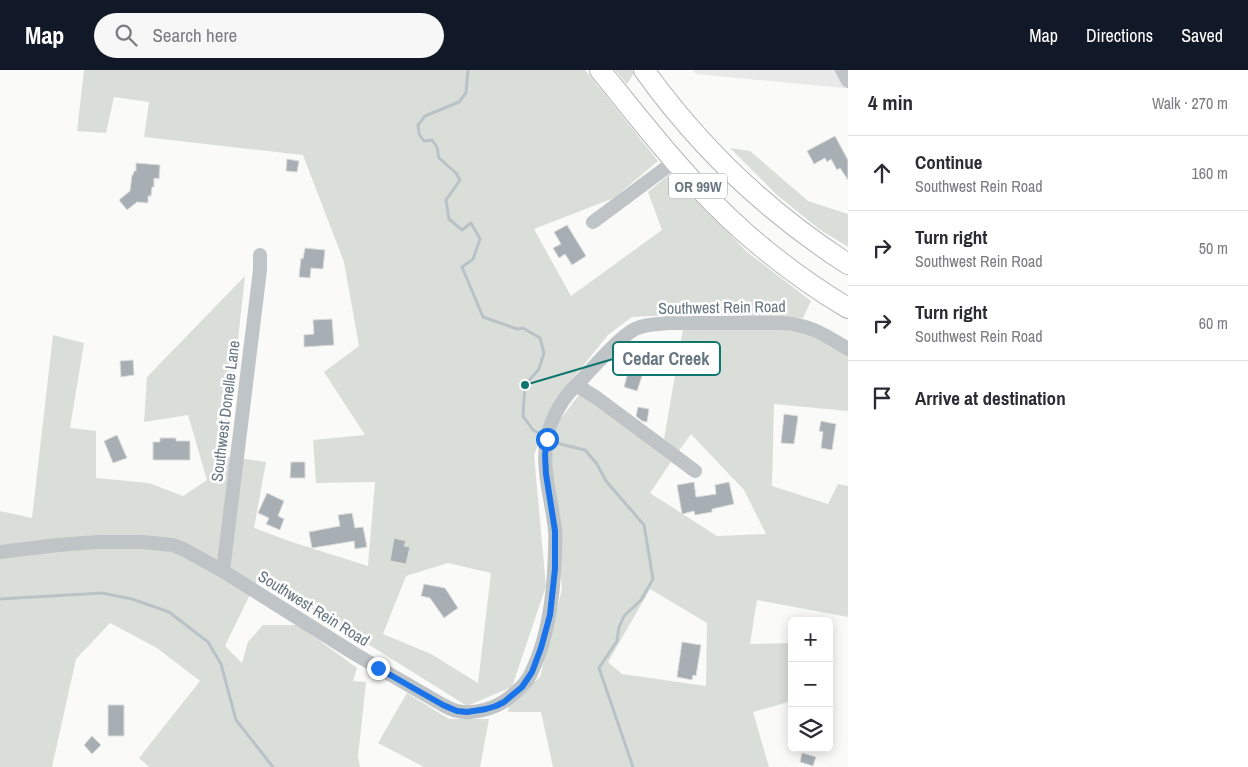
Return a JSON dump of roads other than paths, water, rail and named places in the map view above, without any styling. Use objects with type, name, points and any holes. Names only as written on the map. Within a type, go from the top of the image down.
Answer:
[{"type":"highway","name":"OR 99W","points":[[600,70],[676,161],[744,232],[788,268],[848,308]]},
{"type":"highway","name":"OR 99W","points":[[644,70],[687,125],[725,167],[800,232],[848,264]]},
{"type":"street","points":[[842,70],[848,81]]},
{"type":"street","points":[[593,222],[676,161]]},
{"type":"street","name":"Southwest Donelle Lane","points":[[223,571],[259,280],[260,255]]},
{"type":"street","name":"Southwest Rein Road","points":[[0,552],[58,544],[98,542],[162,543],[183,548],[355,654],[443,705],[457,711],[467,712],[486,709],[504,702],[522,687],[532,672],[550,615],[555,569],[555,531],[545,455],[547,439],[557,411],[567,395],[620,340],[636,328],[652,325],[678,323],[795,324],[806,326],[848,349]]},
{"type":"street","points":[[576,385],[597,398],[695,471]]},
{"type":"waterway","points":[[468,70],[466,93],[459,102],[425,116],[418,125],[419,134],[424,141],[432,140],[437,147],[439,158],[456,173],[460,180],[446,200],[449,219],[462,230],[471,223],[480,239],[473,259],[462,267],[483,317],[517,329],[523,328],[540,338],[544,353],[539,369],[525,385],[523,416],[533,430],[544,436]]},
{"type":"waterway","points":[[550,439],[560,444],[585,450],[597,464],[606,481],[644,525],[653,579],[641,600],[624,616],[619,627],[617,641],[599,668],[633,767]]},
{"type":"waterway","points":[[0,599],[102,593],[132,599],[169,612],[208,642],[221,664],[236,720],[273,767]]},
{"type":"place","name":"Cedar Creek","points":[[525,385]]}]
